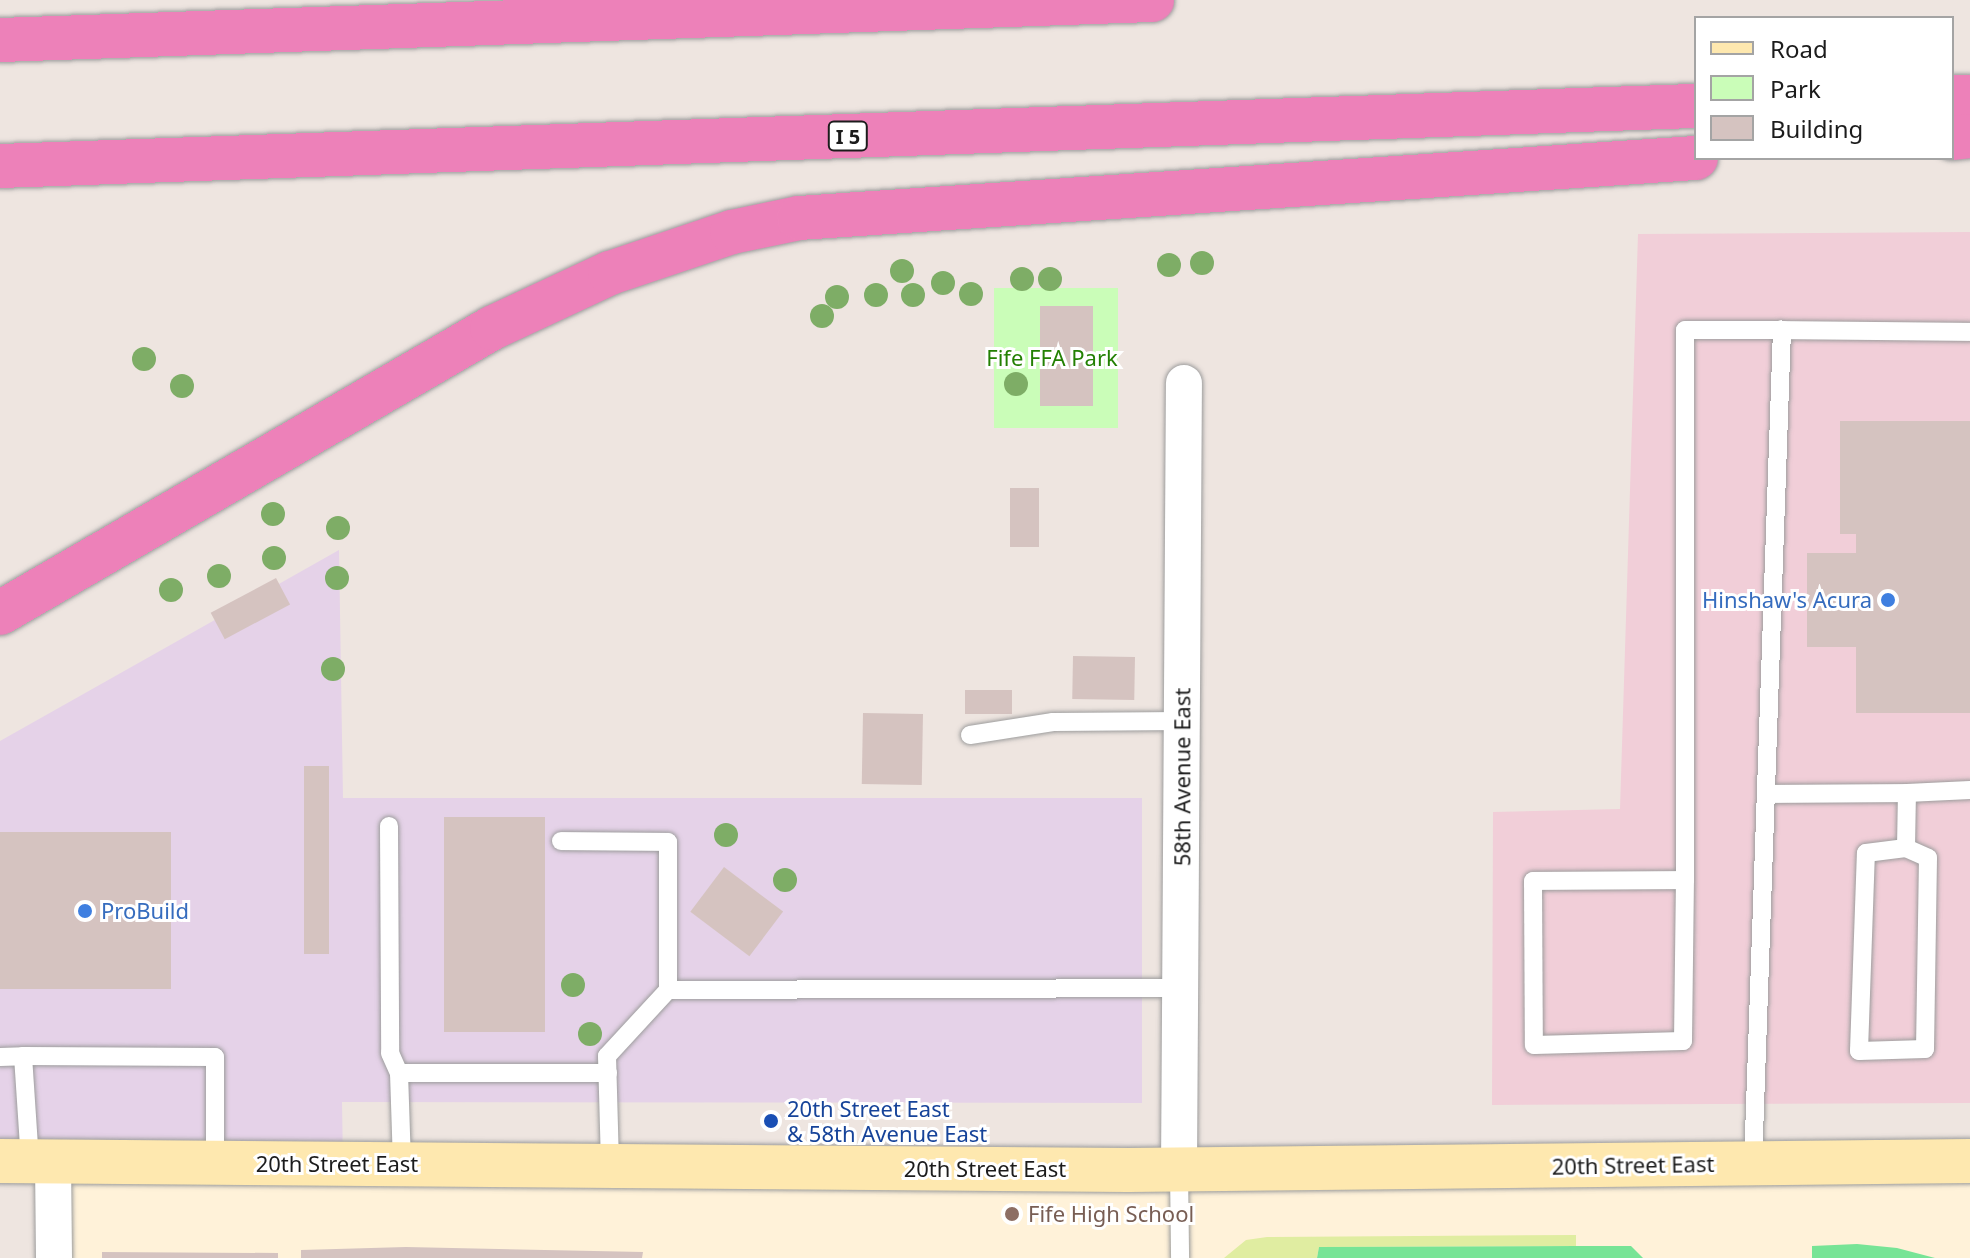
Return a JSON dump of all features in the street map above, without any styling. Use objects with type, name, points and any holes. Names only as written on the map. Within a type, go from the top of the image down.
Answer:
[{"type":"highway","points":[[0,40],[1152,0]]},
{"type":"highway","name":"I 5","points":[[0,166],[1694,106]]},
{"type":"highway","points":[[0,613],[492,328],[610,273],[732,232],[799,218],[1694,158]]},
{"type":"main road","name":"20th Street East","points":[[28,1161],[1179,1170],[1970,1161]]},
{"type":"street","name":"58th Avenue East","points":[[1179,1170],[1184,383]]},
{"type":"street","points":[[28,1161],[54,1258]]},
{"type":"lane","points":[[1685,880],[1533,881],[1534,1045],[1683,1041],[1685,880],[1685,330],[1970,332]]},
{"type":"lane","points":[[1753,1164],[1782,330]]},
{"type":"lane","points":[[970,735],[1053,722],[1182,721]]},
{"type":"lane","points":[[1768,794],[1970,790]]},
{"type":"lane","points":[[1906,848],[1907,793]]},
{"type":"lane","points":[[389,826],[390,1053],[399,1073],[402,1164]]},
{"type":"lane","points":[[561,841],[668,842],[668,990],[607,1056],[610,1166]]},
{"type":"lane","points":[[1906,848],[1928,858],[1925,1049],[1859,1051],[1866,853],[1906,848]]},
{"type":"lane","points":[[668,990],[1180,988]]},
{"type":"lane","points":[[23,1056],[28,1161]]},
{"type":"lane","points":[[0,1057],[215,1057],[215,1163]]},
{"type":"lane","points":[[399,1073],[608,1073]]},
{"type":"lane","points":[[1179,1170],[1180,1258]]},
{"type":"shaded area","points":[[1970,232],[1970,1103],[1492,1105],[1493,812],[1620,809],[1638,234]]},
{"type":"shaded area","points":[[339,550],[343,798],[1142,798],[1142,1103],[342,1102],[343,1164],[0,1161],[0,741]]},
{"type":"shaded area","name":"Fife High School","points":[[53,1161],[1970,1161],[1970,1258],[53,1258]]},
{"type":"green space","name":"Fife FFA Park","points":[[994,288],[1118,288],[1118,428],[994,428]]},
{"type":"green space","points":[[1576,1235],[1576,1246],[1319,1247],[1317,1258],[1224,1258],[1246,1240],[1267,1237]]},
{"type":"green space","points":[[1857,1244],[1897,1248],[1935,1258],[1812,1258],[1812,1246]]},
{"type":"green space","points":[[1631,1246],[1643,1258],[1317,1258],[1319,1247]]},
{"type":"building","points":[[1040,306],[1093,306],[1093,406],[1040,406]]},
{"type":"building","name":"Hinshaw's Acura","points":[[1840,421],[1970,421],[1970,713],[1856,713],[1856,647],[1807,647],[1807,553],[1856,553],[1856,534],[1840,534]]},
{"type":"building","points":[[1010,488],[1039,488],[1039,547],[1010,547]]},
{"type":"building","points":[[276,578],[290,604],[225,639],[211,613]]},
{"type":"building","points":[[1073,656],[1135,657],[1134,700],[1072,699]]},
{"type":"building","points":[[965,690],[1012,690],[1012,714],[965,714]]},
{"type":"building","points":[[863,713],[923,714],[922,785],[862,784]]},
{"type":"building","points":[[304,766],[329,766],[329,954],[304,954]]},
{"type":"building","points":[[444,817],[545,817],[545,1032],[444,1032]]},
{"type":"building","name":"ProBuild","points":[[0,832],[171,832],[171,989],[0,989]]},
{"type":"building","points":[[724,867],[783,912],[749,956],[690,912]]},
{"type":"building","points":[[406,1247],[643,1252],[642,1258],[301,1258],[301,1250]]},
{"type":"building","points":[[102,1252],[278,1253],[278,1258],[102,1258]]},
{"type":"place","name":"Hinshaw's Acura","points":[[1888,600]]},
{"type":"place","name":"ProBuild","points":[[85,911]]},
{"type":"place","name":"20th Street East & 58th Avenue East","points":[[771,1121]]},
{"type":"place","name":"Fife High School","points":[[1012,1214]]}]
